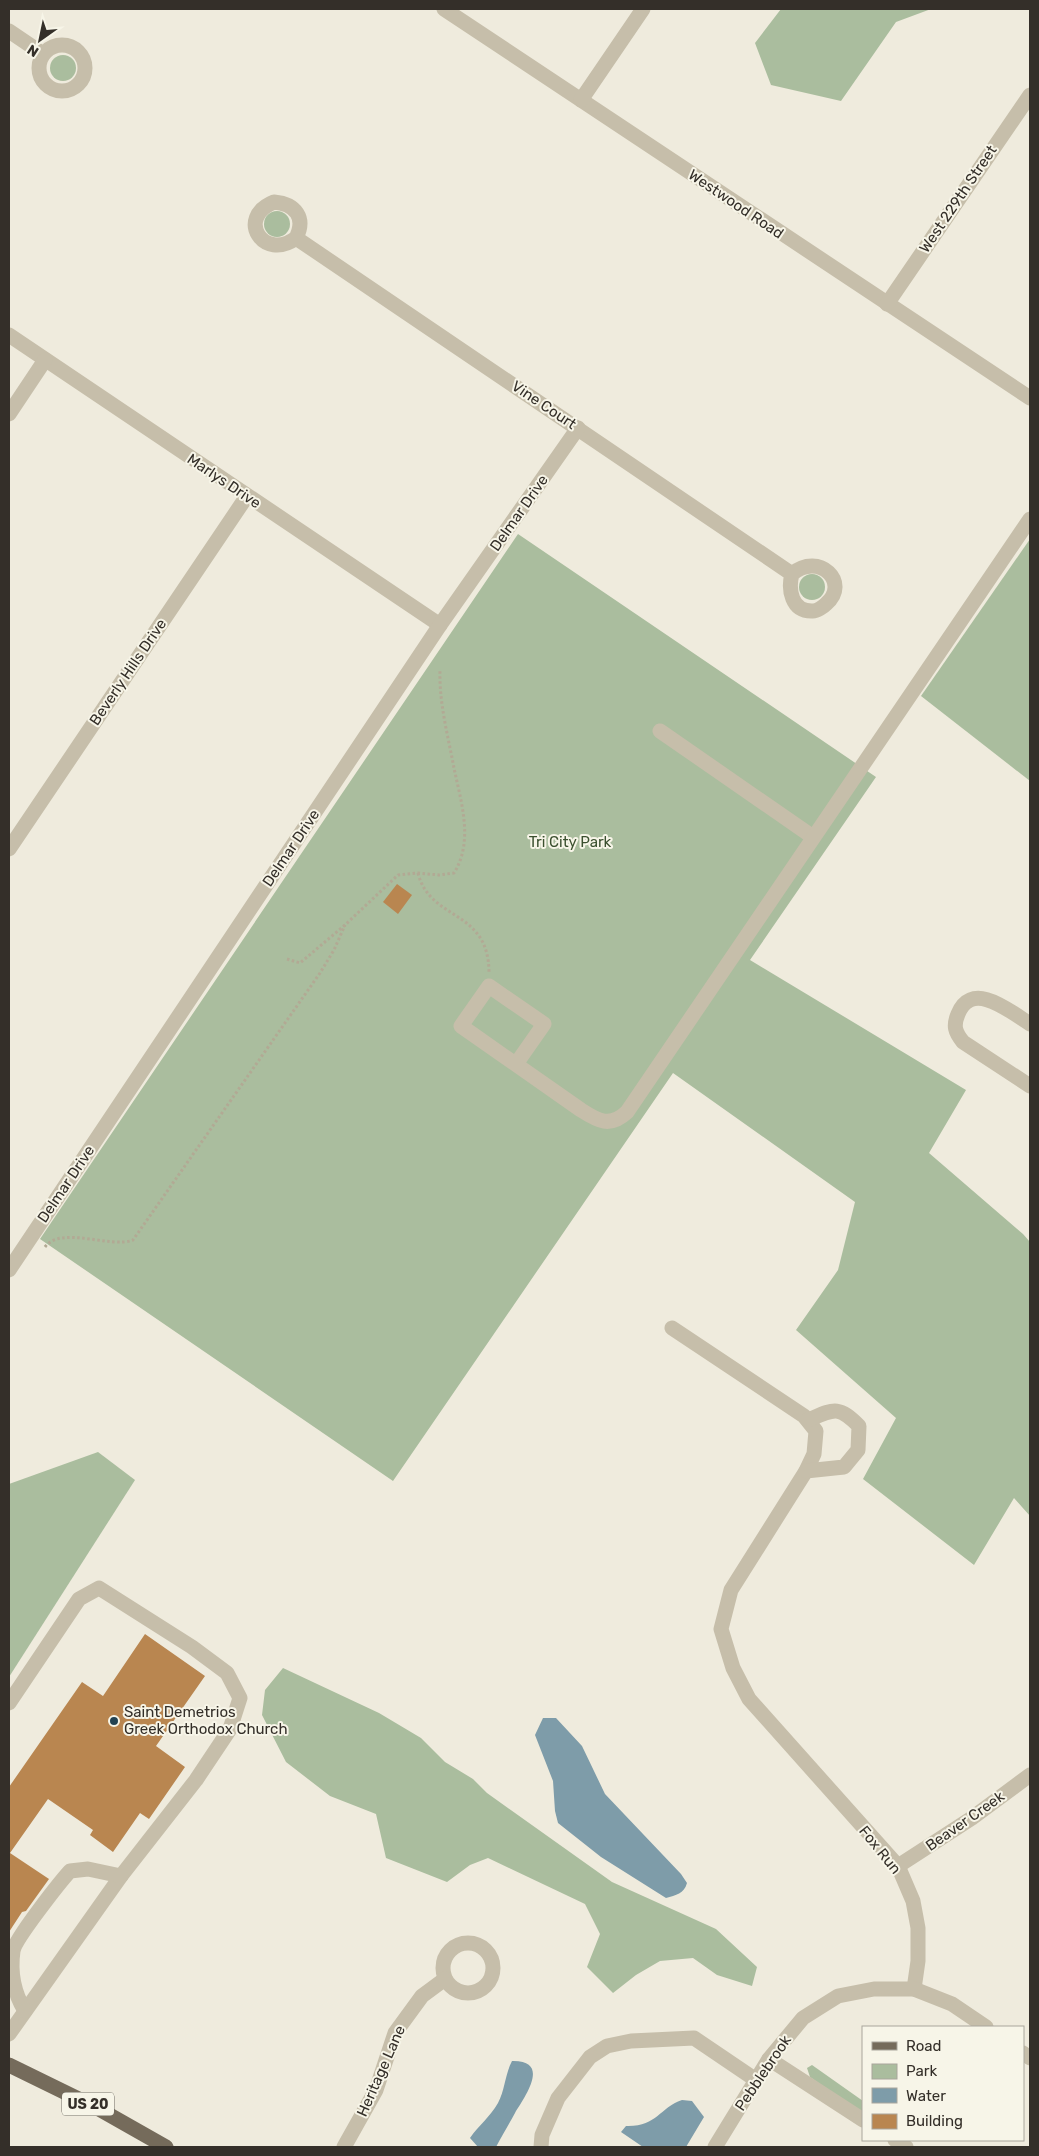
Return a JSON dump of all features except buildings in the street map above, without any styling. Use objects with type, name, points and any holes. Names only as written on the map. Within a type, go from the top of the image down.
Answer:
[{"type":"main road","name":"US 20","points":[[9,2065],[99,2109],[166,2147]]},
{"type":"street","name":"Westwood Road","points":[[444,9],[1030,398]]},
{"type":"street","points":[[581,100],[643,9]]},
{"type":"street","points":[[9,31],[43,54]]},
{"type":"street","name":"West 229th Street","points":[[887,304],[1030,95]]},
{"type":"street","name":"Vine Court","points":[[296,238],[792,574]]},
{"type":"street","name":"Marlys Drive","points":[[9,335],[440,625]]},
{"type":"street","points":[[9,414],[45,360]]},
{"type":"street","name":"Delmar Drive","points":[[9,1270],[440,625],[578,428]]},
{"type":"street","name":"Beverly Hills Drive","points":[[9,849],[247,496]]},
{"type":"street","points":[[516,1064],[544,1024],[489,986],[461,1026],[590,1116],[602,1121],[618,1120],[627,1112],[1030,519]]},
{"type":"street","points":[[660,731],[813,837]]},
{"type":"street","points":[[1030,1024],[999,1004],[984,998],[970,999],[960,1008],[955,1021],[956,1032],[963,1042],[1030,1086]]},
{"type":"street","points":[[672,1328],[808,1420],[830,1410],[846,1413],[859,1426],[858,1450],[844,1467],[806,1471]]},
{"type":"street","name":"Fox Run","points":[[808,1420],[816,1431],[814,1454],[806,1471],[731,1590],[721,1629],[733,1668],[750,1700],[898,1866],[913,1901],[918,1928],[918,1961],[914,1989]]},
{"type":"street","points":[[9,1703],[79,1599],[100,1588],[192,1647],[227,1674],[240,1698],[230,1729],[196,1780],[121,1876],[9,2034]]},
{"type":"street","name":"Beaver Creek","points":[[898,1866],[972,1818],[1030,1775]]},
{"type":"street","points":[[24,2011],[16,1997],[13,1980],[13,1949],[56,1887],[70,1872],[88,1869],[121,1876]]},
{"type":"street","name":"Heritage Lane","points":[[344,2147],[376,2090],[395,2033],[422,1996],[445,1979]]},
{"type":"street","name":"Pebblebrook","points":[[715,2147],[769,2059],[803,2018],[838,1996],[874,1989],[914,1989],[952,2004],[985,2026]]},
{"type":"street","points":[[541,2147],[542,2135],[558,2098],[590,2057],[606,2046],[631,2041],[694,2038],[756,2080]]},
{"type":"street","points":[[769,2059],[862,2119]]},
{"type":"path","points":[[287,959],[300,963],[345,925],[398,875],[418,872],[439,875],[454,873],[462,861],[464,811],[442,709],[440,670]]},
{"type":"path","points":[[418,872],[421,885],[426,893],[471,925],[478,934],[484,944],[489,960],[489,986]]},
{"type":"path","points":[[43,1250],[48,1243],[64,1238],[90,1238],[124,1244],[133,1240],[320,973],[334,950],[345,925]]},
{"type":"green space","points":[[781,9],[931,9],[896,22],[841,101],[771,85],[755,43]]},
{"type":"green space","points":[[63,55],[72,59],[76,68],[72,77],[63,81],[54,77],[50,68],[54,59]]},
{"type":"green space","points":[[277,211],[286,215],[290,224],[286,233],[277,237],[268,233],[264,224],[268,215]]},
{"type":"green space","name":"Tri City Park","points":[[518,534],[876,777],[750,960],[966,1090],[929,1153],[1030,1242],[1030,1516],[1014,1498],[974,1565],[863,1479],[896,1418],[796,1330],[838,1270],[855,1202],[673,1073],[393,1481],[40,1239]]},
{"type":"green space","points":[[1030,539],[1030,781],[921,696]]},
{"type":"green space","points":[[812,574],[821,578],[825,587],[821,596],[812,600],[803,596],[799,587],[803,578]]},
{"type":"green space","points":[[98,1452],[135,1480],[9,1677],[9,1484]]},
{"type":"green space","points":[[283,1668],[379,1713],[421,1738],[445,1762],[473,1779],[487,1793],[612,1882],[716,1929],[757,1967],[752,1986],[717,1975],[693,1958],[660,1961],[636,1975],[613,1993],[587,1967],[600,1934],[585,1904],[488,1858],[470,1865],[447,1882],[386,1858],[376,1814],[330,1796],[286,1762],[262,1715],[265,1690]]},
{"type":"green space","points":[[812,2065],[862,2100],[862,2114],[810,2077],[807,2068]]},
{"type":"water","points":[[543,1718],[556,1718],[582,1746],[605,1794],[681,1874],[687,1883],[682,1892],[666,1898],[601,1857],[558,1823],[555,1811],[553,1781],[535,1735]]},
{"type":"water","points":[[512,2061],[524,2062],[531,2067],[533,2073],[529,2090],[496,2147],[478,2147],[470,2138],[492,2113],[498,2103]]},
{"type":"water","points":[[682,2100],[692,2101],[704,2117],[686,2147],[643,2147],[621,2132],[626,2126],[645,2123],[651,2120],[674,2103]]},
{"type":"place","name":"Saint Demetrios Greek Orthodox Church","points":[[114,1721]]}]
